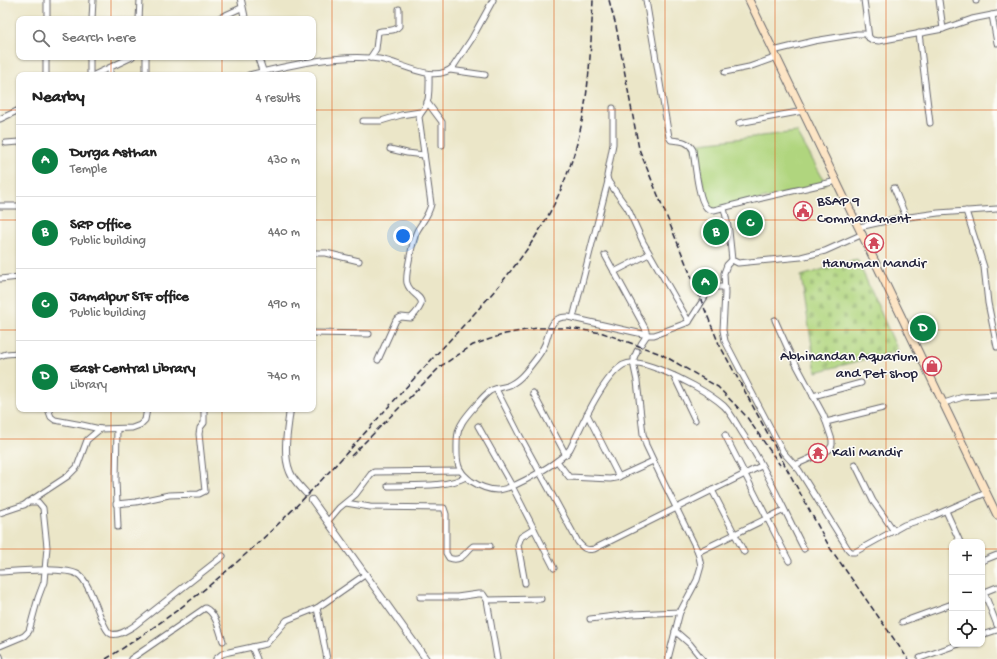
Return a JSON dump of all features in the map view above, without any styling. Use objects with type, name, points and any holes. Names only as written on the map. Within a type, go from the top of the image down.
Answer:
[{"type":"main road","points":[[749,0],[803,111],[835,182],[863,234],[997,515]]},
{"type":"street","points":[[47,0],[47,16]]},
{"type":"street","points":[[92,16],[93,0]]},
{"type":"street","points":[[140,0],[140,16]]},
{"type":"street","points":[[241,0],[241,8],[244,16]]},
{"type":"street","points":[[450,70],[471,40],[493,0]]},
{"type":"street","points":[[646,0],[669,137],[671,140],[681,140],[690,145],[693,150],[699,189],[704,206],[711,210],[724,208],[766,196],[835,182]]},
{"type":"street","points":[[864,0],[869,38]]},
{"type":"street","points":[[939,0],[942,29]]},
{"type":"street","points":[[224,16],[241,8]]},
{"type":"street","points":[[370,58],[376,48],[378,32],[380,30],[387,31],[397,29],[399,26],[399,9]]},
{"type":"street","points":[[725,72],[748,67],[775,54],[814,41],[857,34],[865,34],[872,40],[879,41],[942,29],[972,19],[994,14],[997,43]]},
{"type":"street","points":[[919,33],[930,123]]},
{"type":"street","points":[[268,72],[300,64],[350,58],[370,58],[380,59],[429,74],[439,74],[450,70],[485,75]]},
{"type":"street","points":[[46,60],[46,72]]},
{"type":"street","points":[[90,60],[90,72]]},
{"type":"street","points":[[101,72],[126,60]]},
{"type":"street","points":[[146,60],[146,72]]},
{"type":"street","points":[[259,60],[264,72]]},
{"type":"street","points":[[363,121],[381,120],[420,112],[426,108],[429,74]]},
{"type":"street","points":[[427,102],[442,122],[442,145]]},
{"type":"street","points":[[573,318],[608,181],[613,144],[613,108]]},
{"type":"street","points":[[0,119],[16,111]]},
{"type":"street","points":[[740,123],[803,111]]},
{"type":"street","points":[[378,360],[396,320],[401,317],[411,318],[422,302],[420,298],[409,288],[407,278],[414,240],[430,208],[430,194],[419,121],[420,112]]},
{"type":"street","points":[[6,143],[16,142]]},
{"type":"street","points":[[390,149],[424,155]]},
{"type":"street","points":[[608,181],[628,209],[649,254],[689,322]]},
{"type":"street","points":[[894,188],[906,218]]},
{"type":"street","points":[[0,206],[16,206]]},
{"type":"street","points":[[724,208],[730,231],[732,260],[727,265],[724,273],[725,310],[723,330],[725,341],[783,452],[795,465],[848,549],[851,552],[861,550],[904,525],[921,521],[986,493]]},
{"type":"street","points":[[859,227],[906,218],[997,209]]},
{"type":"street","points":[[966,211],[979,246],[984,267],[988,303],[997,347]]},
{"type":"street","points":[[732,260],[738,263],[801,257],[826,251],[863,234]]},
{"type":"street","points":[[316,253],[333,254],[358,261]]},
{"type":"street","points":[[614,272],[649,254]]},
{"type":"street","points":[[605,255],[643,323],[647,335]]},
{"type":"street","points":[[0,279],[16,277]]},
{"type":"street","points":[[725,287],[710,289],[689,322],[654,335],[647,335],[573,318],[563,317],[551,324],[544,346],[525,374],[517,381],[487,393],[462,423],[457,438],[458,467],[466,477],[491,490],[500,490],[512,486],[539,472],[566,455],[598,395],[614,373],[622,366],[634,362],[654,367],[674,376],[698,389],[724,406],[752,448],[804,549]]},
{"type":"street","points":[[775,320],[789,351],[826,422],[832,440],[829,450],[795,465]]},
{"type":"street","points":[[316,333],[369,334]]},
{"type":"street","points":[[641,344],[647,335]]},
{"type":"street","points":[[637,351],[634,362],[643,434],[653,461],[698,552],[701,566],[700,574],[680,612],[668,659]]},
{"type":"street","points":[[0,356],[16,353]]},
{"type":"street","points":[[674,376],[695,420]]},
{"type":"street","points":[[813,396],[862,383]]},
{"type":"street","points":[[496,389],[539,472],[578,542],[583,548],[588,550],[594,549],[761,466]]},
{"type":"street","points":[[532,393],[566,455]]},
{"type":"street","points":[[944,403],[963,398],[997,395]]},
{"type":"street","points":[[826,422],[883,408]]},
{"type":"street","points":[[49,412],[51,418],[55,420],[82,424],[100,429],[132,428],[140,425],[145,420],[146,412]]},
{"type":"street","points":[[116,504],[136,502],[169,495],[199,494],[205,491],[199,434],[200,428],[204,423],[204,412]]},
{"type":"street","points":[[290,412],[287,448],[288,466],[291,474],[306,492]]},
{"type":"street","points":[[587,414],[619,477]]},
{"type":"street","points":[[478,426],[512,486],[554,568]]},
{"type":"street","points":[[0,514],[20,508],[68,476],[74,470],[84,444],[100,429]]},
{"type":"street","points":[[117,429],[116,504],[118,527]]},
{"type":"street","points":[[725,435],[766,519],[789,561]]},
{"type":"street","points":[[557,461],[569,477],[610,479],[619,477],[653,461]]},
{"type":"street","points":[[855,464],[873,501],[894,531]]},
{"type":"street","points":[[328,521],[356,494],[374,472],[461,471]]},
{"type":"street","points":[[388,486],[439,484],[460,480],[466,477]]},
{"type":"street","points":[[712,490],[744,552]]},
{"type":"street","points":[[312,500],[426,659]]},
{"type":"street","points":[[0,646],[24,636],[29,631],[44,582],[47,547],[43,508],[38,502],[28,502]]},
{"type":"street","points":[[346,503],[370,507],[444,508],[446,514],[446,553],[448,558],[452,559],[464,556],[474,546],[490,546]]},
{"type":"street","points":[[698,552],[784,510]]},
{"type":"street","points":[[946,511],[959,539]]},
{"type":"street","points":[[525,583],[518,545],[521,537],[534,529]]},
{"type":"street","points":[[985,560],[997,555]]},
{"type":"street","points":[[0,572],[46,570],[75,573],[80,576],[94,598],[107,630],[112,634],[118,634],[134,626],[223,556]]},
{"type":"street","points":[[216,659],[222,654],[268,643],[287,620],[317,608],[366,574]]},
{"type":"street","points":[[985,591],[997,587]]},
{"type":"street","points":[[420,597],[457,597],[483,594],[487,600],[497,659]]},
{"type":"street","points":[[985,597],[997,625]]},
{"type":"street","points":[[487,600],[541,599]]},
{"type":"street","points":[[902,622],[949,605]]},
{"type":"street","points":[[131,659],[205,608],[209,611],[217,623],[222,641]]},
{"type":"street","points":[[317,608],[327,659]]},
{"type":"street","points":[[590,619],[632,614],[680,612]]},
{"type":"street","points":[[985,635],[997,630]]},
{"type":"street","points":[[675,631],[690,644],[702,659]]},
{"type":"street","points":[[252,647],[256,659]]},
{"type":"street","points":[[920,658],[950,647]]},
{"type":"green space","points":[[797,132],[826,184],[711,211],[692,144]]},
{"type":"green space","points":[[857,259],[898,351],[816,372],[801,276]]},
{"type":"railway","points":[[106,659],[196,596],[269,533],[336,465],[483,304],[522,257],[539,232],[554,205],[574,155],[580,133],[587,90],[593,0]]},
{"type":"railway","points":[[609,0],[616,26],[639,149],[719,344],[830,548],[908,659]]},
{"type":"railway","points":[[351,456],[441,366],[473,345],[505,334],[537,328],[568,328],[603,333],[661,354],[718,387],[746,416],[780,465]]},
{"type":"place","name":"BSAP 9 Commandment","points":[[803,211]]},
{"type":"place","name":"Jamalpur STF office","points":[[750,223]]},
{"type":"place","name":"SRP Office","points":[[716,232]]},
{"type":"place","name":"Hanuman Mandir","points":[[874,243]]},
{"type":"place","name":"Durga Asthan","points":[[705,282]]},
{"type":"place","name":"East Central Library","points":[[923,328]]},
{"type":"place","name":"Abhinandan Aquarium and Pet shop","points":[[932,366]]},
{"type":"place","name":"Kali Mandir","points":[[818,453]]}]
